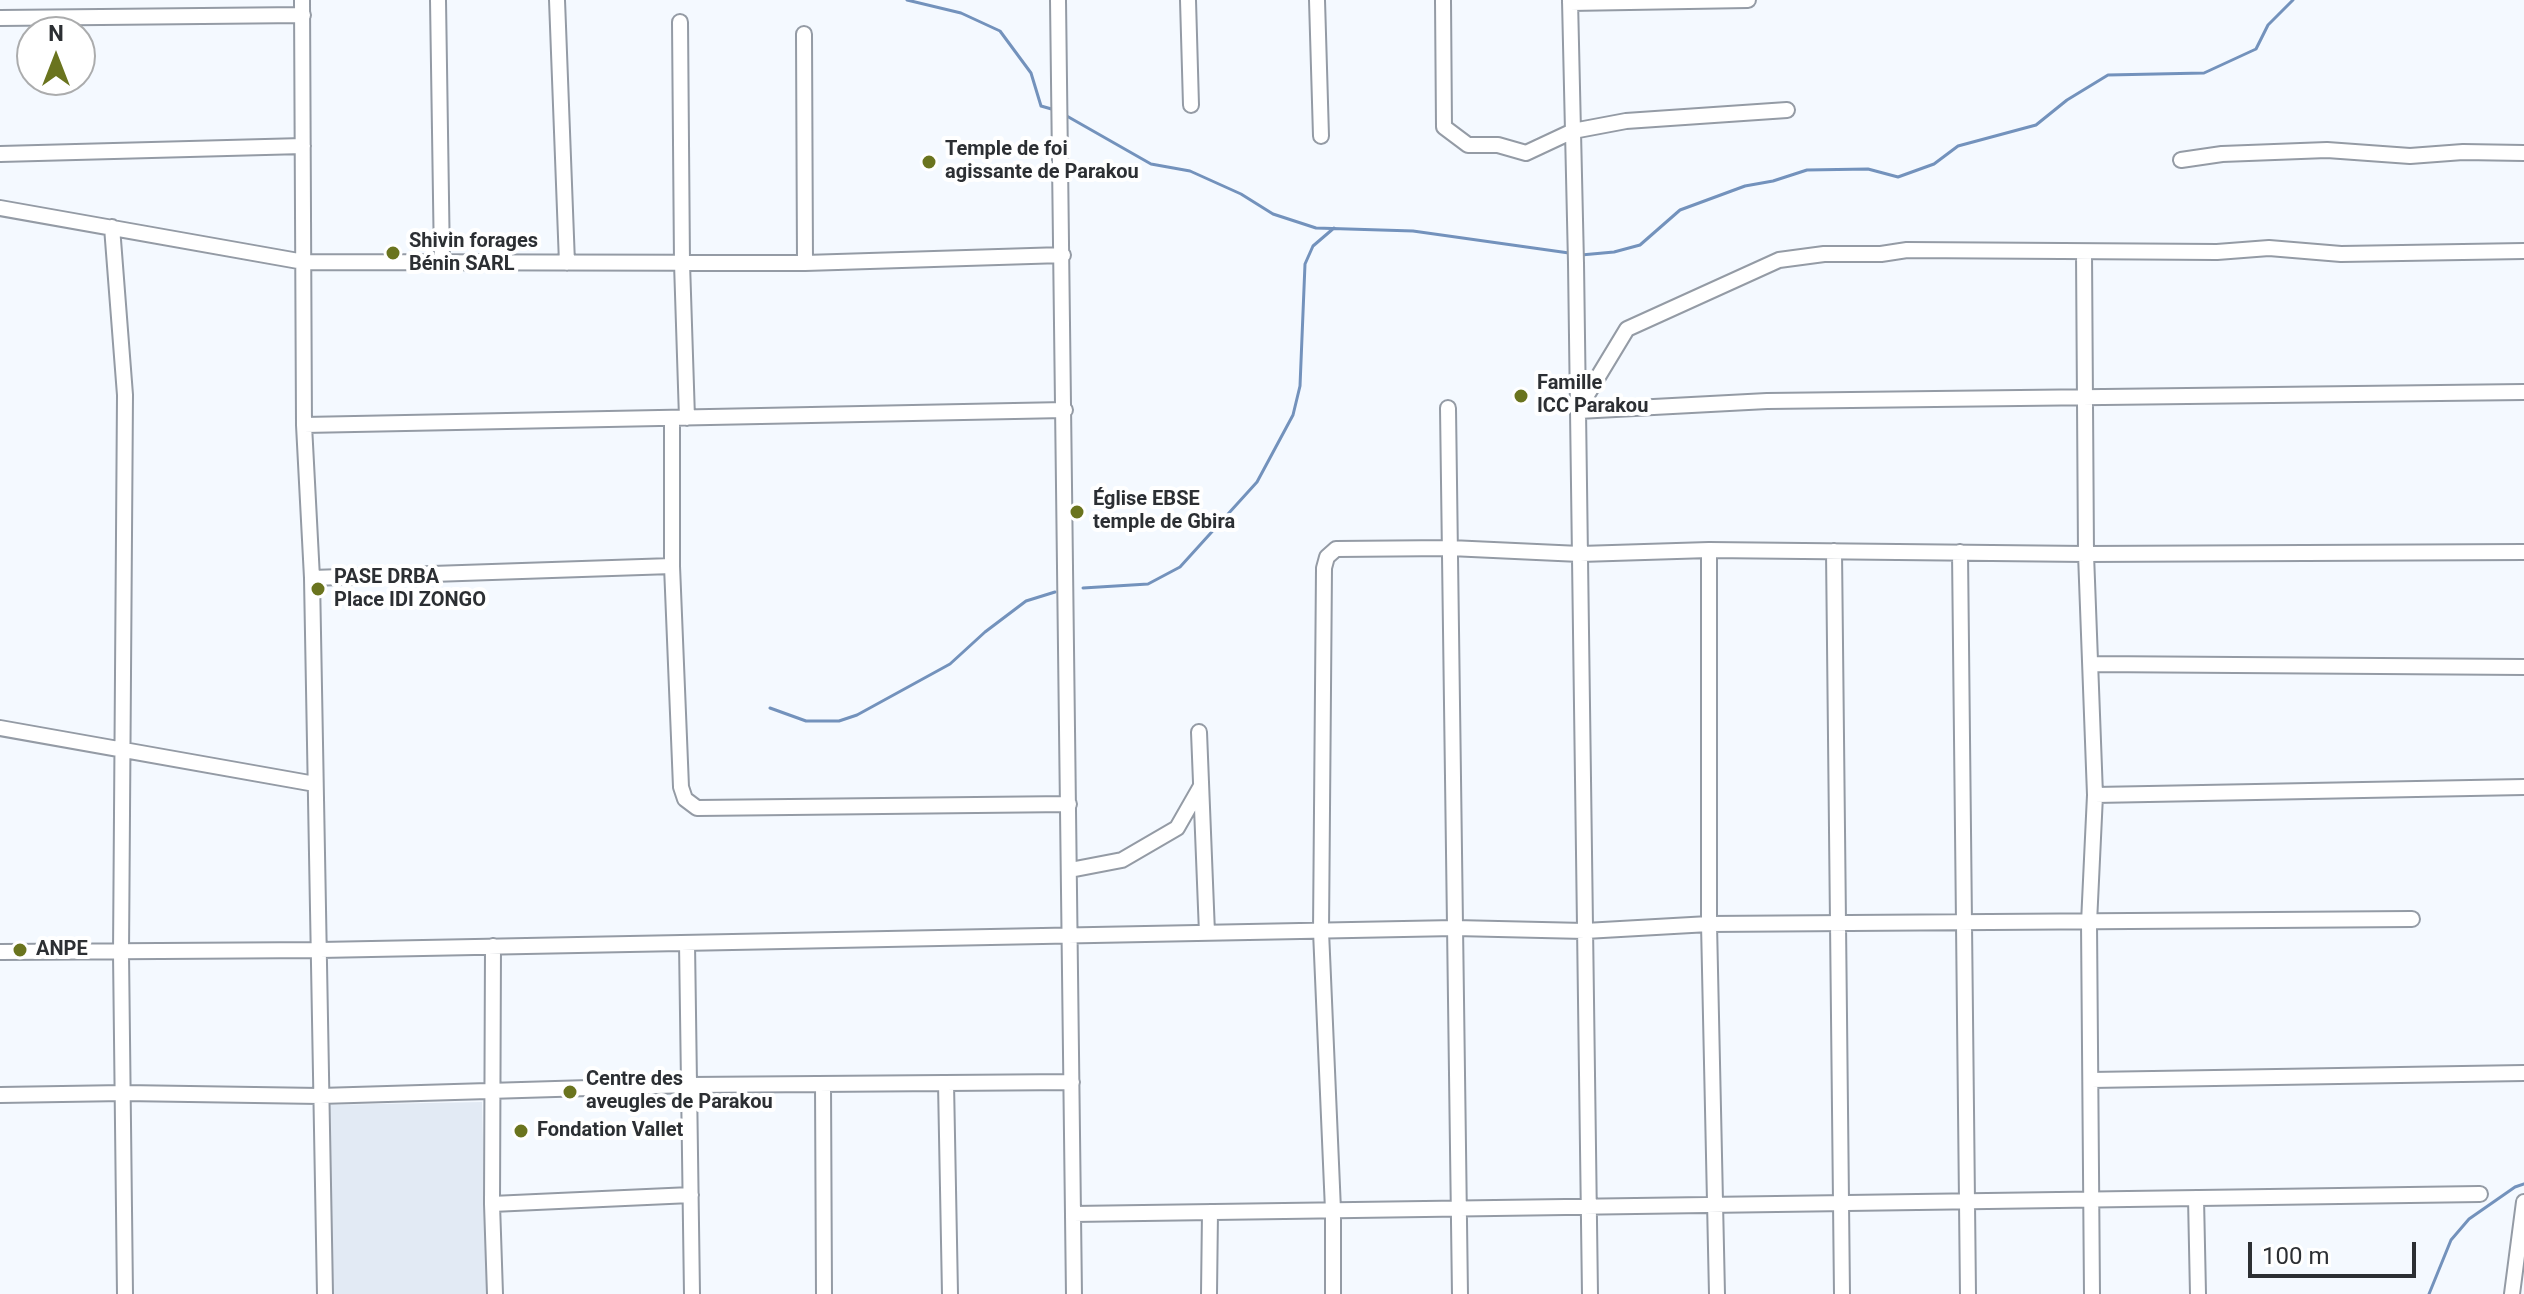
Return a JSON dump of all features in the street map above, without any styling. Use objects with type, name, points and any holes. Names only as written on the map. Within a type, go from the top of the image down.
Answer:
[{"type":"street","points":[[438,0],[442,263]]},
{"type":"street","points":[[557,0],[567,263]]},
{"type":"street","points":[[1058,0],[1074,1294]]},
{"type":"street","points":[[1188,0],[1191,105]]},
{"type":"street","points":[[1317,0],[1321,136]]},
{"type":"street","points":[[1443,0],[1444,127],[1468,145],[1498,145],[1526,153],[1573,131],[1626,121],[1787,110]]},
{"type":"street","points":[[1590,1294],[1570,1],[1748,0]]},
{"type":"street","points":[[0,18],[302,7],[304,425],[312,578],[325,1294]]},
{"type":"street","points":[[680,22],[680,418],[672,566],[681,787],[685,799],[697,808],[1069,804]]},
{"type":"street","points":[[804,34],[805,263]]},
{"type":"street","points":[[0,154],[303,146]]},
{"type":"street","points":[[2181,160],[2222,154],[2327,150],[2410,156],[2463,152],[2524,153]]},
{"type":"street","points":[[0,208],[304,262],[805,263],[1063,255]]},
{"type":"street","points":[[112,227],[125,395],[121,953],[125,1294]]},
{"type":"street","points":[[1578,411],[1627,329],[1779,260],[1824,254],[1881,254],[1907,250],[2217,252],[2269,248],[2341,254],[2524,251]]},
{"type":"street","points":[[2084,252],[2086,554],[2095,795],[2089,923],[2092,1294]]},
{"type":"street","points":[[1578,411],[1767,401],[2524,392]]},
{"type":"street","points":[[1448,408],[1460,1294]]},
{"type":"street","points":[[304,425],[1065,410]]},
{"type":"street","points":[[1333,1294],[1333,1210],[1321,931],[1324,568],[1327,557],[1336,549],[1450,548],[1580,554],[1709,550],[2086,554],[2524,552]]},
{"type":"street","points":[[1709,550],[1709,924],[1717,1294]]},
{"type":"street","points":[[1834,551],[1842,1294]]},
{"type":"street","points":[[1960,552],[1968,1294]]},
{"type":"street","points":[[312,578],[672,566]]},
{"type":"street","points":[[2092,664],[2524,667]]},
{"type":"street","points":[[0,728],[315,784]]},
{"type":"street","points":[[1199,732],[1207,933]]},
{"type":"street","points":[[1070,870],[1122,860],[1177,828],[1201,786]]},
{"type":"street","points":[[2095,795],[2524,787]]},
{"type":"street","points":[[0,952],[320,950],[1455,928],[1585,931],[1709,924],[2412,919]]},
{"type":"street","points":[[687,943],[692,1294]]},
{"type":"street","points":[[493,946],[492,1204],[495,1294]]},
{"type":"street","points":[[2091,1080],[2524,1073]]},
{"type":"street","points":[[0,1095],[320,1096],[690,1085],[1072,1082]]},
{"type":"street","points":[[946,1083],[950,1294]]},
{"type":"street","points":[[823,1084],[824,1294]]},
{"type":"street","points":[[1073,1214],[2480,1194]]},
{"type":"street","points":[[492,1204],[691,1195]]},
{"type":"street","points":[[2196,1198],[2198,1294]]},
{"type":"street","points":[[2512,1294],[2524,1202]]},
{"type":"street","points":[[1209,1294],[1210,1212]]},
{"type":"shaded area","points":[[482,1102],[487,1294],[332,1294],[323,1105]]},
{"type":"waterway","points":[[907,0],[961,13],[1000,31],[1031,73],[1041,106],[1055,110]]},
{"type":"waterway","points":[[1581,255],[1614,252],[1640,245],[1680,210],[1745,186],[1807,170],[1868,169],[1898,177],[1934,164],[1958,146],[2036,125],[2067,100],[2108,75],[2204,73],[2256,49],[2268,25],[2293,0]]},
{"type":"waterway","points":[[1065,115],[1151,164],[1190,171],[1241,194],[1273,214],[1316,228],[1413,231],[1569,253]]},
{"type":"waterway","points":[[1083,588],[1148,584],[1180,567],[1257,482],[1293,415],[1300,386],[1305,264],[1313,246],[1334,228]]},
{"type":"waterway","points":[[770,708],[806,721],[839,721],[857,715],[950,664],[1026,601],[1055,592]]},
{"type":"waterway","points":[[2429,1294],[2451,1240],[2469,1219],[2524,1184]]},
{"type":"place","name":"Temple de foi agissante de Parakou","points":[[929,162]]},
{"type":"place","name":"Shivin forages Bénin SARL","points":[[393,253]]},
{"type":"place","name":"Famille ICC Parakou","points":[[1521,396]]},
{"type":"place","name":"Église EBSE temple de Gbira","points":[[1077,512]]},
{"type":"place","name":"PASE DRBA Place IDI ZONGO","points":[[318,589]]},
{"type":"place","name":"ANPE","points":[[20,950]]},
{"type":"place","name":"Centre des aveugles de Parakou","points":[[570,1092]]},
{"type":"place","name":"Fondation Vallet","points":[[521,1131]]}]
